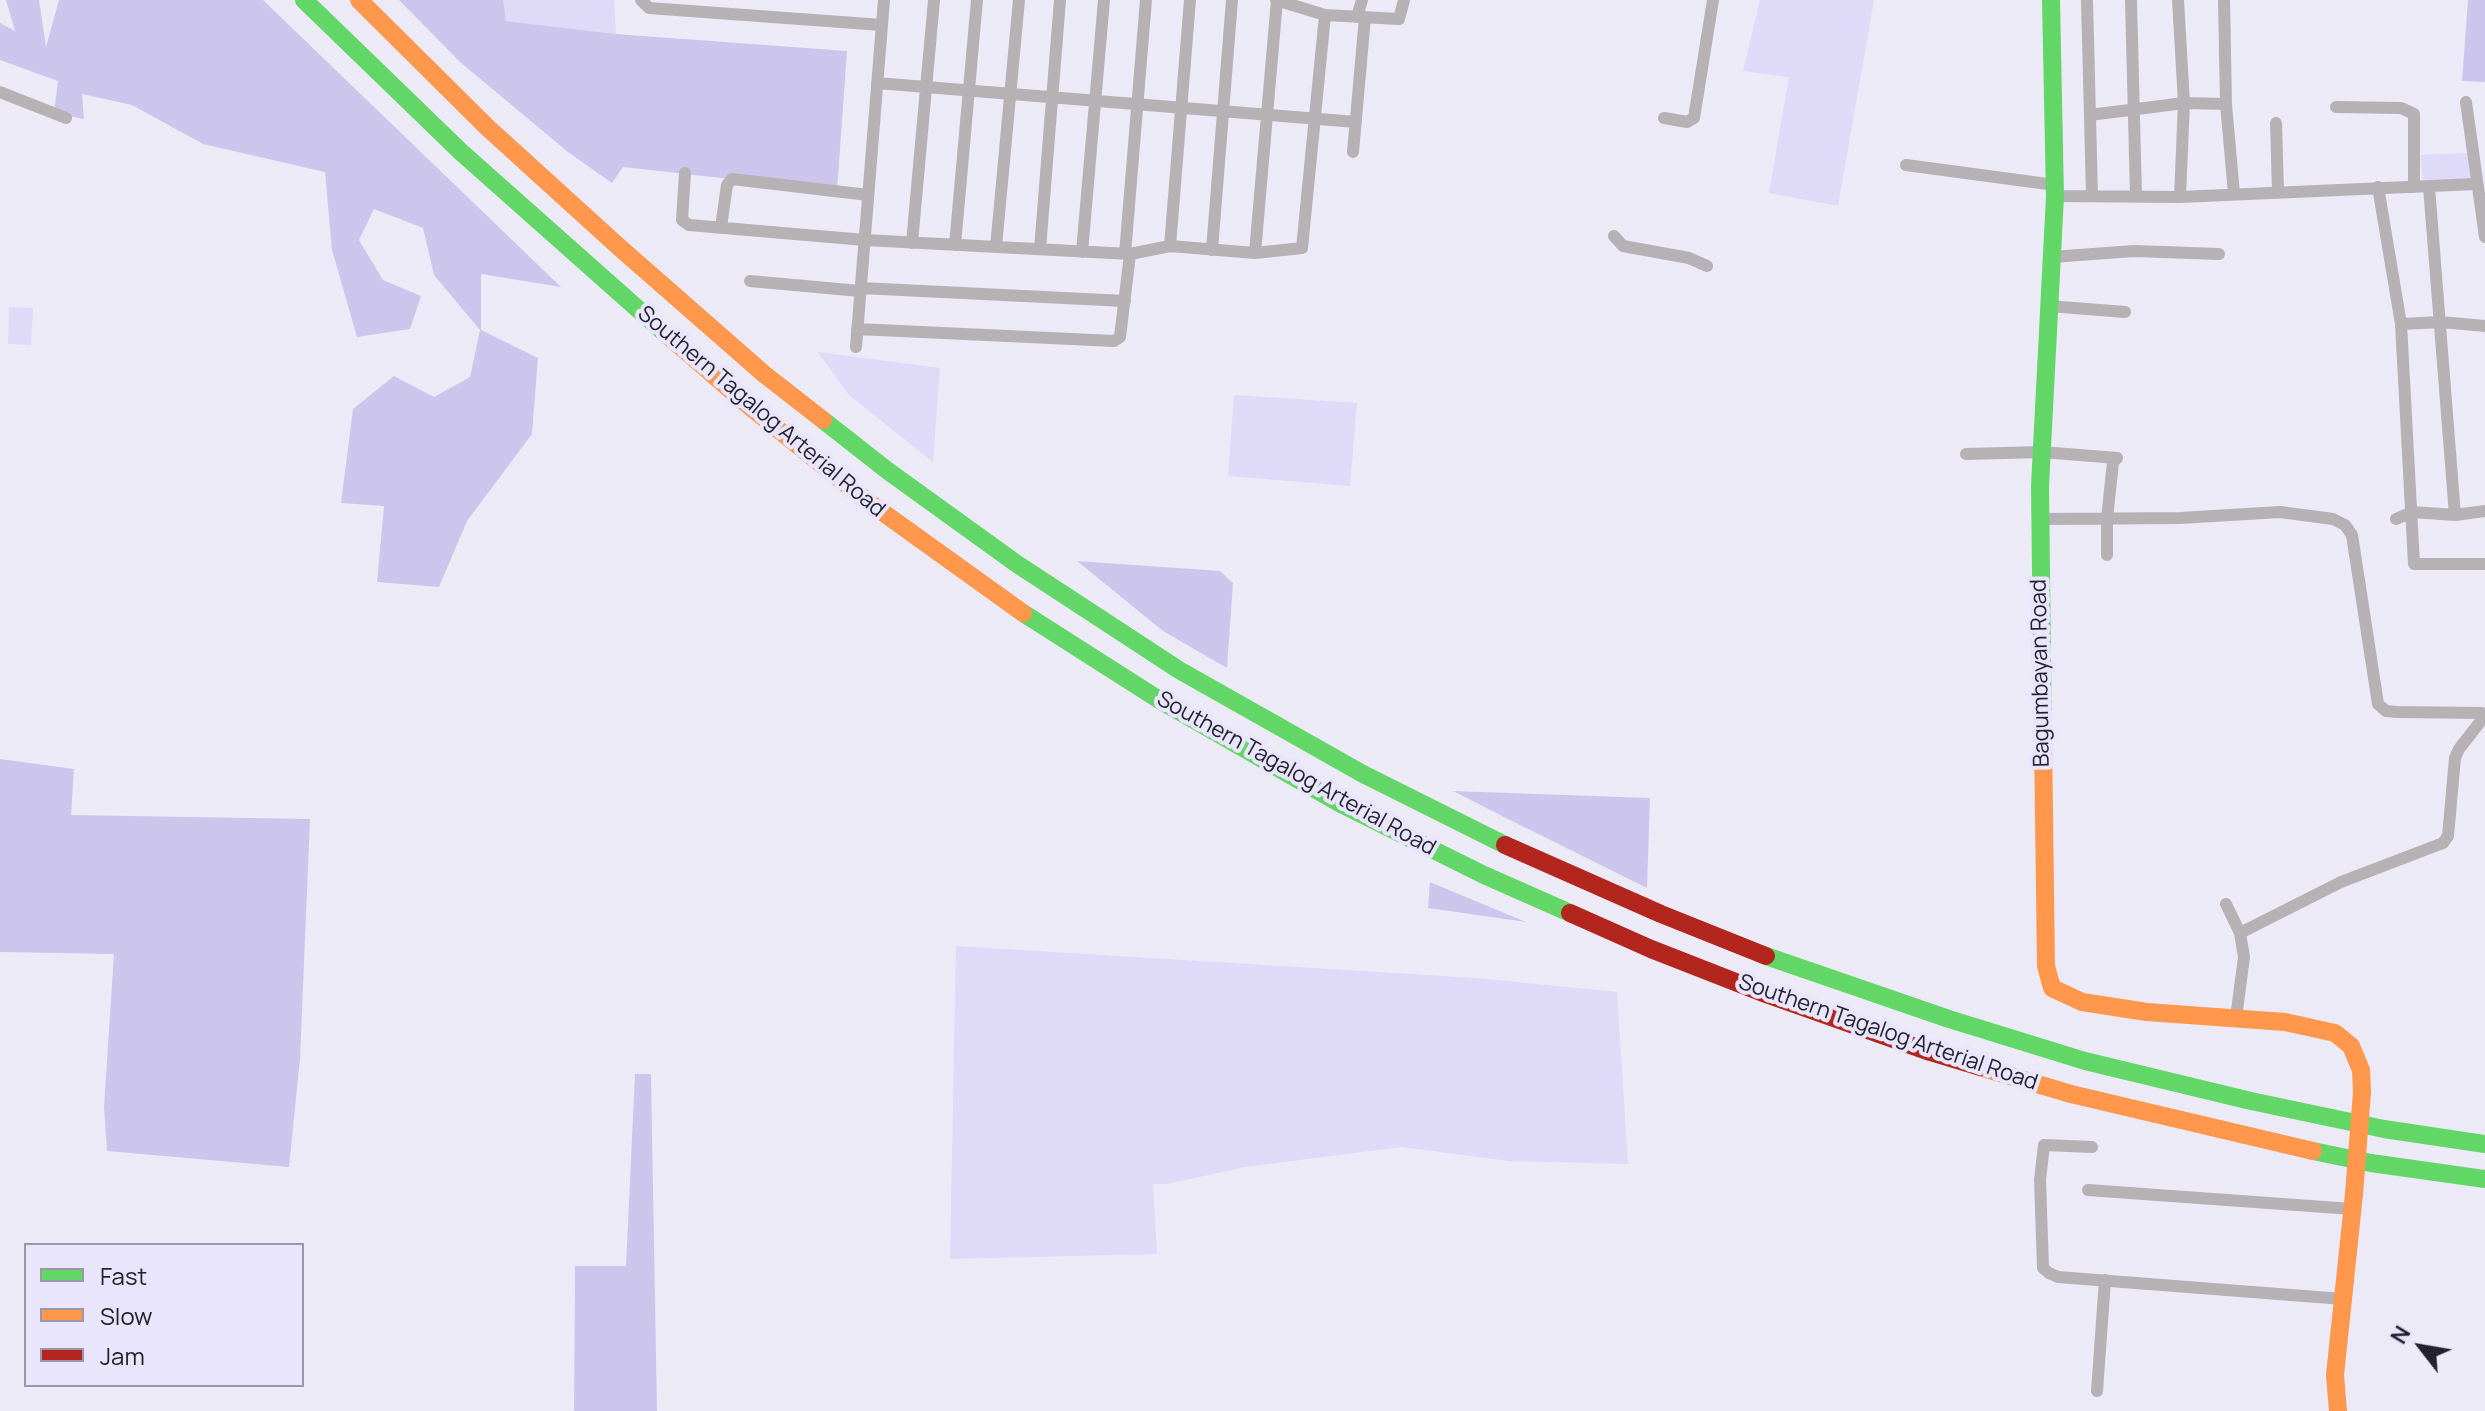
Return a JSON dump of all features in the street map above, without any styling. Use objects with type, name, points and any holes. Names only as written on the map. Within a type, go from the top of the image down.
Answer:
[{"type":"main road","name":"Southern Tagalog Arterial Road","points":[[304,0],[461,152],[596,274],[748,405],[867,501],[1013,606],[1161,701],[1339,803],[1484,875],[1651,949],[1930,1052],[2071,1094],[2243,1136],[2371,1163],[2485,1179]]},
{"type":"main road","name":"Southern Tagalog Arterial Road","points":[[359,0],[488,128],[619,247],[764,374],[888,471],[1017,564],[1179,670],[1363,774],[1506,845],[1661,914],[1786,964],[1949,1019],[2085,1061],[2251,1101],[2384,1129],[2485,1144]]},
{"type":"main road","name":"Bagumbayan Road","points":[[2051,0],[2055,190],[2040,519],[2046,966],[2052,988],[2082,1002],[2147,1012],[2285,1022],[2335,1033],[2351,1046],[2361,1070],[2362,1092],[2335,1375],[2338,1411]]},
{"type":"street","points":[[641,0],[649,8],[698,5],[751,15],[882,25]]},
{"type":"street","points":[[751,0],[751,15]]},
{"type":"street","points":[[856,347],[884,0]]},
{"type":"street","points":[[912,243],[934,0]]},
{"type":"street","points":[[955,245],[977,0]]},
{"type":"street","points":[[996,247],[1019,0]]},
{"type":"street","points":[[1040,249],[1060,0]]},
{"type":"street","points":[[1082,252],[1104,0]]},
{"type":"street","points":[[857,329],[1114,341],[1120,337],[1146,0]]},
{"type":"street","points":[[1170,246],[1190,0]]},
{"type":"street","points":[[1212,250],[1232,0]]},
{"type":"street","points":[[1255,253],[1277,0],[1361,17],[1399,19],[1404,0]]},
{"type":"street","points":[[1353,152],[1362,0]]},
{"type":"street","points":[[1664,118],[1687,122],[1694,118],[1713,0]]},
{"type":"street","points":[[2087,0],[2092,195]]},
{"type":"street","points":[[2131,0],[2136,196]]},
{"type":"street","points":[[2178,0],[2184,103],[2180,197]]},
{"type":"street","points":[[2224,0],[2226,104],[2234,194]]},
{"type":"street","points":[[685,173],[682,220],[689,225],[865,240],[1128,254],[1170,246],[1255,253],[1302,248],[1315,118],[1320,9]]},
{"type":"street","points":[[877,83],[1356,122]]},
{"type":"street","points":[[0,92],[66,118]]},
{"type":"street","points":[[2466,102],[2485,237]]},
{"type":"street","points":[[2090,115],[2184,103],[2226,104]]},
{"type":"street","points":[[2336,107],[2401,108],[2414,114],[2414,187]]},
{"type":"street","points":[[2276,123],[2278,192]]},
{"type":"street","points":[[1906,165],[2092,195],[2180,197],[2476,184]]},
{"type":"street","points":[[721,227],[727,185],[732,179],[868,195]]},
{"type":"street","points":[[2378,187],[2401,324],[2414,564],[2485,564]]},
{"type":"street","points":[[2429,187],[2455,515]]},
{"type":"street","points":[[1614,236],[1623,246],[1689,258],[1707,266]]},
{"type":"street","points":[[2052,257],[2134,251],[2219,254]]},
{"type":"street","points":[[750,281],[1125,301]]},
{"type":"street","points":[[2049,306],[2125,312]]},
{"type":"street","points":[[2401,324],[2441,322],[2485,326]]},
{"type":"street","points":[[1966,454],[2042,452],[2117,458],[2113,462],[2107,519],[2107,555]]},
{"type":"street","points":[[2396,519],[2412,512],[2455,515],[2485,511]]},
{"type":"street","points":[[2040,519],[2180,518],[2280,512],[2333,519],[2345,525],[2352,535],[2378,704],[2386,711],[2482,713],[2484,717],[2455,758],[2448,836],[2443,843],[2341,882],[2240,933]]},
{"type":"street","points":[[2226,904],[2240,933],[2244,957],[2236,1018]]},
{"type":"street","points":[[2092,1147],[2044,1145],[2040,1180],[2043,1268],[2058,1277],[2343,1299]]},
{"type":"street","points":[[2088,1190],[2353,1202]]},
{"type":"street","points":[[2097,1391],[2105,1280]]},
{"type":"shaded area","points":[[6,0],[39,0],[46,47],[59,0],[263,0],[561,287],[481,274],[481,330],[538,358],[532,434],[467,521],[439,587],[377,582],[384,506],[341,503],[353,409],[394,376],[434,397],[470,377],[480,330],[434,275],[423,228],[374,209],[359,240],[383,280],[421,296],[410,329],[357,337],[332,250],[325,172],[203,144],[132,105],[82,94],[84,119],[54,113],[58,81],[0,60],[0,23],[15,31]]},
{"type":"shaded area","points":[[399,0],[503,0],[506,21],[616,34],[847,51],[837,191],[623,167],[612,183],[568,152],[460,62]]},
{"type":"shaded area","points":[[503,0],[614,0],[616,34],[505,21]]},
{"type":"shaded area","points":[[1760,0],[1874,0],[1838,206],[1769,193],[1789,77],[1743,71]]},
{"type":"shaded area","points":[[2468,0],[2485,0],[2485,82],[2462,81]]},
{"type":"shaded area","points":[[2470,153],[2471,179],[2423,182],[2421,155]]},
{"type":"shaded area","points":[[9,307],[33,308],[31,345],[8,344]]},
{"type":"shaded area","points":[[818,352],[940,368],[933,462],[849,395]]},
{"type":"shaded area","points":[[1234,395],[1357,403],[1350,486],[1228,476]]},
{"type":"shaded area","points":[[1077,561],[1220,571],[1233,583],[1227,668],[1163,631]]},
{"type":"shaded area","points":[[0,759],[74,769],[71,815],[310,819],[300,1059],[289,1167],[107,1151],[104,1107],[114,954],[0,952]]},
{"type":"shaded area","points":[[1453,791],[1650,798],[1647,888],[1506,818]]},
{"type":"shaded area","points":[[1430,882],[1526,922],[1428,908]]},
{"type":"shaded area","points":[[956,946],[1476,978],[1617,992],[1628,1164],[1508,1161],[1402,1147],[1245,1167],[1167,1184],[1153,1184],[1157,1254],[950,1259]]},
{"type":"shaded area","points":[[635,1074],[651,1074],[657,1411],[574,1411],[575,1266],[626,1266]]},
{"type":"traffic: fast","points":[[304,0],[461,152],[666,334]]},
{"type":"traffic: fast","points":[[2043,738],[2040,486],[2055,196],[2051,0]]},
{"type":"traffic: fast","points":[[823,420],[1017,564],[1179,670],[1363,774],[1505,845]]},
{"type":"traffic: fast","points":[[1023,613],[1161,701],[1339,803],[1484,875],[1570,913]]},
{"type":"traffic: fast","points":[[1766,956],[1949,1019],[2085,1061],[2384,1129],[2485,1144]]},
{"type":"traffic: fast","points":[[2313,1151],[2371,1163],[2485,1179]]},
{"type":"traffic: slow","points":[[359,0],[488,128],[619,247],[764,374],[823,420]]},
{"type":"traffic: slow","points":[[666,334],[867,501],[1023,613]]},
{"type":"traffic: slow","points":[[2043,738],[2046,966],[2052,988],[2082,1002],[2147,1012],[2285,1022],[2335,1033],[2351,1046],[2361,1070],[2362,1092]]},
{"type":"traffic: slow","points":[[1980,1067],[2071,1094],[2313,1151]]},
{"type":"traffic: slow","points":[[2354,1194],[2362,1092]]},
{"type":"traffic: slow","points":[[2338,1411],[2335,1375],[2354,1194]]},
{"type":"traffic: jam","points":[[1505,845],[1661,914],[1766,956]]},
{"type":"traffic: jam","points":[[1570,913],[1766,994],[1980,1067]]}]
